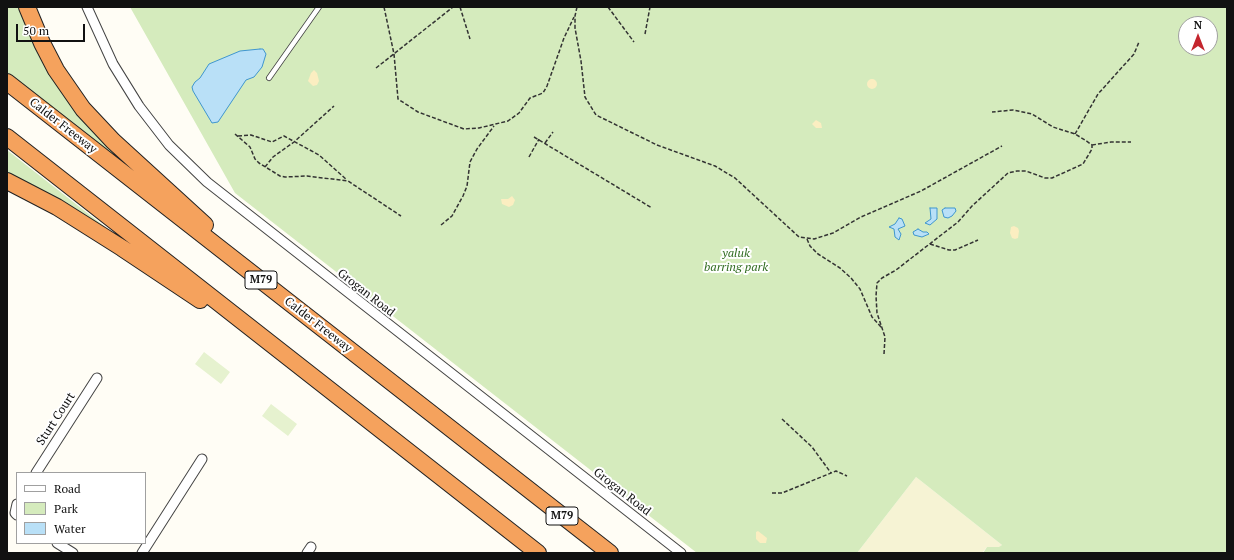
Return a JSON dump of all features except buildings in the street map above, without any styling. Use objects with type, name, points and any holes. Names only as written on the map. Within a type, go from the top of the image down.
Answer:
[{"type":"highway","points":[[27,7],[42,43],[63,82],[83,109],[113,141],[223,241],[514,478]]},
{"type":"highway","name":"Calder Freeway","points":[[7,82],[610,553]]},
{"type":"highway","points":[[7,137],[538,553]]},
{"type":"highway","points":[[7,181],[35,194],[122,248],[317,380]]},
{"type":"street","name":"Grogan Road","points":[[87,7],[113,64],[139,106],[169,145],[202,178],[237,207],[680,553]]},
{"type":"street","name":"Sturt Court","points":[[37,472],[96,378]]},
{"type":"street","points":[[142,553],[202,459]]},
{"type":"street","points":[[59,544],[73,553]]},
{"type":"lane","points":[[269,78],[319,7]]},
{"type":"path","points":[[384,7],[394,54],[398,99],[431,118],[464,129],[494,126],[508,121],[519,113],[530,98],[543,93],[577,7]]},
{"type":"path","points":[[376,68],[453,7]]},
{"type":"path","points":[[460,7],[470,39]]},
{"type":"path","points":[[608,7],[634,42]]},
{"type":"path","points":[[645,34],[650,7]]},
{"type":"path","points":[[574,16],[574,28],[581,61],[584,97],[596,115],[657,145],[716,166],[735,178],[799,237],[807,239],[820,238],[861,217],[921,191],[1002,146]]},
{"type":"path","points":[[1075,134],[1098,94],[1134,54],[1139,42]]},
{"type":"path","points":[[265,167],[273,157],[294,142],[334,106]]},
{"type":"path","points":[[992,112],[1013,110],[1023,111],[1039,117],[1053,127],[1075,134],[1092,145],[1111,142],[1131,142]]},
{"type":"path","points":[[441,225],[452,216],[463,196],[467,186],[470,162],[477,149],[494,126]]},
{"type":"path","points":[[545,143],[553,132]]},
{"type":"path","points":[[235,134],[250,148],[255,158],[265,167],[285,177],[307,176],[348,181]]},
{"type":"path","points":[[238,136],[251,135],[272,142],[284,136],[318,155],[348,181],[401,216]]},
{"type":"path","points":[[534,137],[652,208]]},
{"type":"path","points":[[528,157],[539,139]]},
{"type":"path","points":[[884,354],[884,337],[877,313],[877,284],[958,222],[972,206],[1008,173],[1017,170],[1026,171],[1045,178],[1060,176],[1083,164],[1088,157],[1092,145]]},
{"type":"path","points":[[807,239],[810,246],[818,254],[840,268],[851,278],[860,289],[872,317],[881,327]]},
{"type":"path","points":[[930,244],[940,248],[955,250],[978,240]]},
{"type":"path","points":[[782,419],[812,447],[831,474]]},
{"type":"path","points":[[772,493],[782,493],[836,472],[848,476]]},
{"type":"shaded area","points":[[916,477],[1002,545],[1000,547],[987,547],[982,553],[857,553]]},
{"type":"green space","points":[[7,7],[20,7],[38,50],[170,199],[124,166],[7,73]]},
{"type":"green space","name":"yaluk barring park","points":[[130,7],[1227,7],[1227,553],[983,553],[987,547],[999,547],[1002,545],[916,477],[857,553],[697,553],[235,193]]},
{"type":"green space","points":[[7,150],[118,237],[7,175]]},
{"type":"green space","points":[[204,352],[230,372],[221,384],[195,364]]},
{"type":"green space","points":[[271,404],[297,424],[288,436],[262,416]]},
{"type":"sand","points":[[314,70],[317,73],[319,81],[317,85],[313,86],[308,81]]},
{"type":"sand","points":[[870,79],[874,79],[876,80],[876,88],[870,89],[867,86],[867,82]]},
{"type":"sand","points":[[816,120],[821,123],[822,128],[816,128],[812,124]]},
{"type":"sand","points":[[512,196],[515,200],[513,205],[509,207],[502,204],[501,199],[508,199]]},
{"type":"sand","points":[[1014,226],[1018,228],[1019,231],[1018,238],[1015,239],[1012,238],[1010,233],[1011,227]]},
{"type":"sand","points":[[758,531],[767,538],[766,543],[760,543],[756,539],[756,532]]},
{"type":"water","points":[[263,49],[266,54],[262,67],[254,77],[246,80],[218,122],[212,123],[193,91],[192,87],[195,82],[200,78],[209,64],[240,51]]},
{"type":"water","points":[[930,208],[937,208],[937,219],[930,225],[925,223],[931,219]]},
{"type":"water","points":[[945,208],[955,208],[956,211],[948,218],[944,217],[942,210]]},
{"type":"water","points":[[899,218],[902,219],[905,226],[898,229],[901,234],[899,240],[895,237],[894,229],[889,227],[895,224]]},
{"type":"water","points":[[918,229],[929,234],[922,237],[914,235],[913,232]]}]
